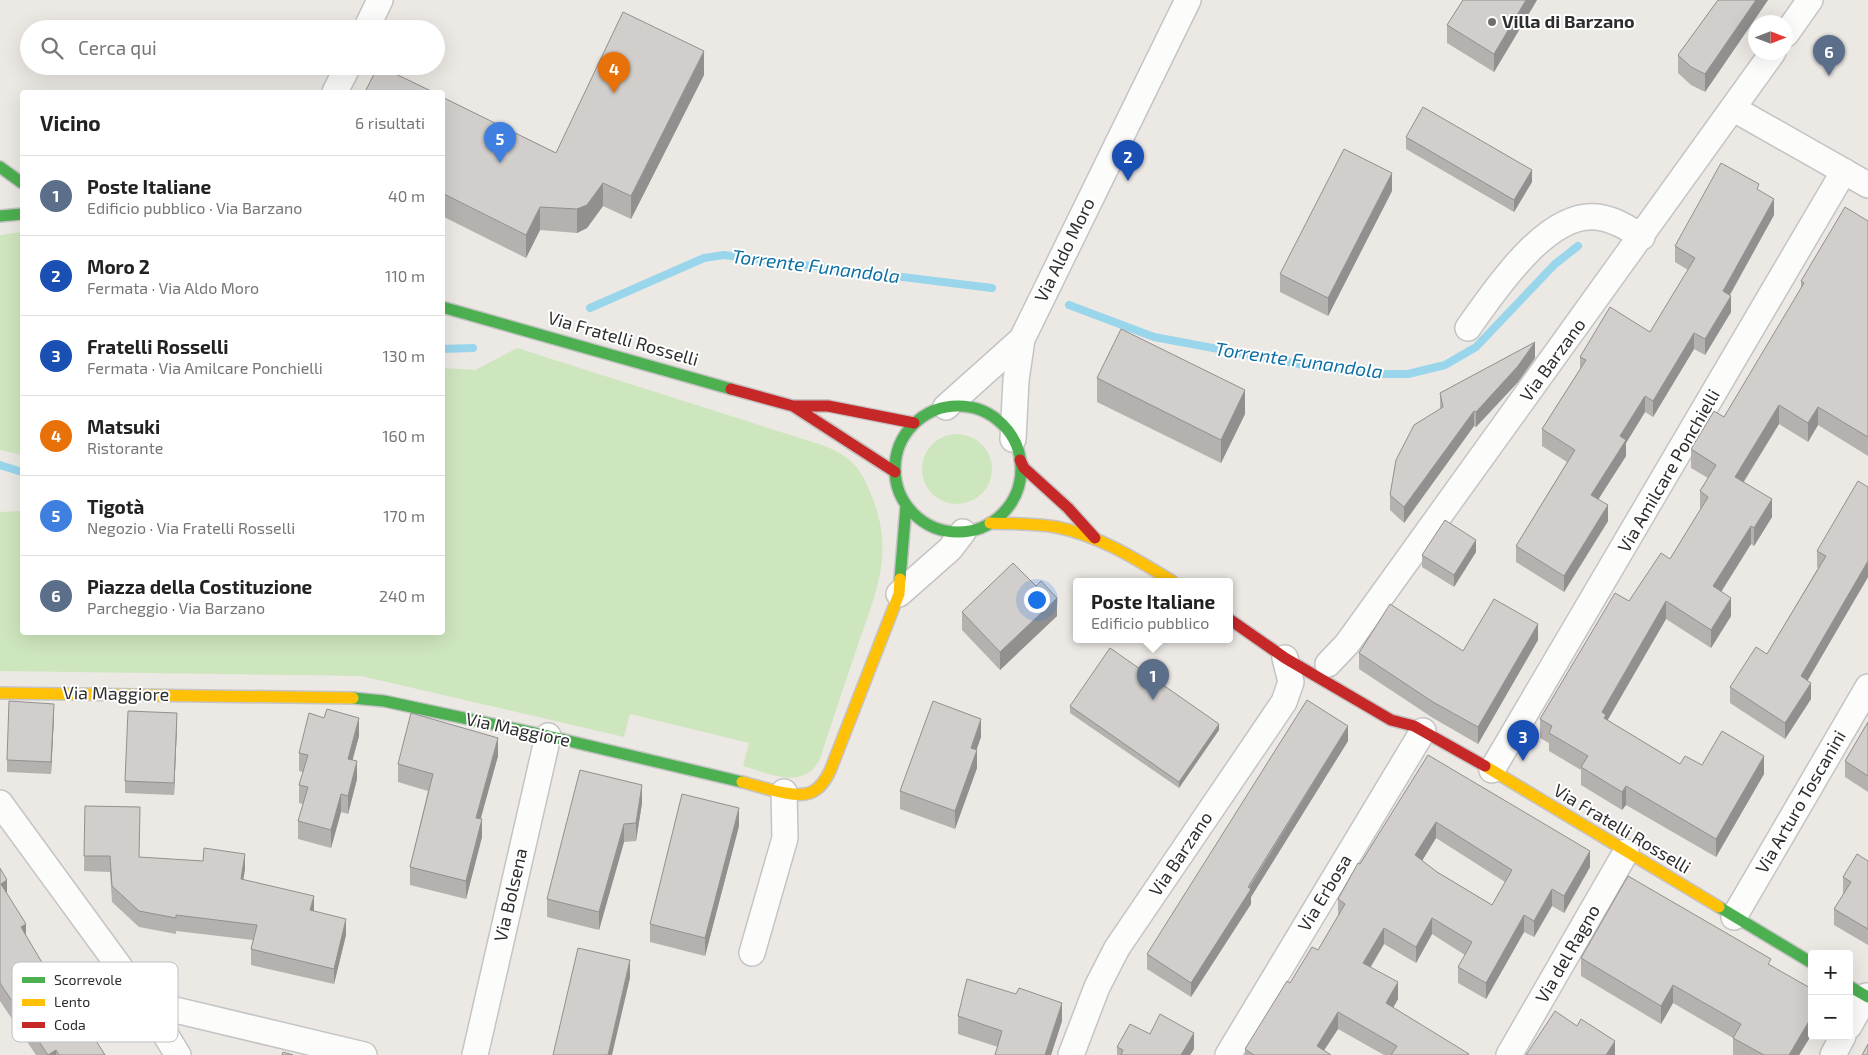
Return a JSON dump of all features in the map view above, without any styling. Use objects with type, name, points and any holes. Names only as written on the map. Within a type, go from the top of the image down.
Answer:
[{"type":"street","points":[[370,20],[380,0]]},
{"type":"street","name":"Via Aldo Moro","points":[[1016,450],[1016,380],[1022,339],[1188,0]]},
{"type":"street","points":[[1793,24],[1810,0]]},
{"type":"street","name":"Via Barzano","points":[[1328,664],[1347,644],[1642,237],[1768,60]]},
{"type":"street","points":[[336,90],[344,75]]},
{"type":"street","points":[[1734,109],[1868,185]]},
{"type":"street","points":[[0,167],[20,182]]},
{"type":"street","name":"Via Amilcare Ponchielli","points":[[1492,770],[1844,171]]},
{"type":"street","points":[[0,216],[20,214]]},
{"type":"street","points":[[1468,328],[1528,249],[1566,224],[1579,218],[1596,217],[1622,223],[1642,237]]},
{"type":"street","name":"Via Fratelli Rosselli","points":[[445,308],[793,406]]},
{"type":"street","name":"Via Aldo Moro","points":[[946,407],[1022,339]]},
{"type":"street","points":[[793,406],[828,406],[914,423]]},
{"type":"street","points":[[793,406],[895,472]]},
{"type":"street","points":[[1096,539],[1068,508],[1024,468],[1004,426],[985,412],[970,407],[946,407],[929,413],[914,423],[899,445],[895,472],[899,493],[906,506],[916,516],[934,528],[963,532],[990,523],[1056,527],[1096,539],[1167,578]]},
{"type":"street","points":[[990,523],[1004,511],[1015,496],[1020,478],[1016,450]]},
{"type":"street","name":"Via Maggiore","points":[[0,693],[339,696],[384,701],[548,736],[784,792],[809,794],[816,792],[826,779],[899,594],[906,506]]},
{"type":"street","name":"Via Maggiore","points":[[899,594],[950,549],[963,532]]},
{"type":"street","points":[[1233,615],[1265,629]]},
{"type":"street","name":"Via Fratelli Rosselli","points":[[1233,622],[1285,658],[1391,720],[1418,729],[1492,770],[1808,961]]},
{"type":"street","name":"Via Barzano","points":[[1071,1055],[1097,987],[1117,948],[1284,702],[1290,682],[1285,658]]},
{"type":"street","name":"Via Arturo Toscanini","points":[[1734,917],[1868,687]]},
{"type":"street","name":"Via Fratelli Rosselli","points":[[1404,713],[1418,729]]},
{"type":"street","name":"Via Erbosa","points":[[1228,1055],[1418,729]]},
{"type":"street","name":"Via Bolsena","points":[[475,1055],[548,736]]},
{"type":"street","points":[[752,953],[785,838],[784,792]]},
{"type":"street","points":[[0,803],[116,962]]},
{"type":"street","name":"Via del Ragno","points":[[1509,1055],[1626,852]]},
{"type":"street","points":[[1853,1015],[1861,993]]},
{"type":"street","points":[[178,1011],[364,1055]]},
{"type":"street","points":[[1833,1055],[1842,1040]]},
{"type":"street","points":[[170,1042],[178,1055]]},
{"type":"green space","points":[[20,232],[20,455],[0,450],[0,235]]},
{"type":"green space","points":[[517,348],[822,445],[840,453],[858,469],[867,484],[878,516],[882,536],[880,574],[870,611],[821,756],[815,767],[807,774],[787,778],[743,766],[749,743],[630,714],[624,737],[361,676],[0,671],[0,512],[20,511],[20,635],[445,635],[445,368],[475,370]]},
{"type":"green space","points":[[950,434],[964,434],[977,440],[986,449],[992,462],[990,482],[982,494],[964,504],[950,504],[937,498],[928,489],[922,476],[922,462],[928,449],[937,440]]},
{"type":"building","name":"Villa di Barzano","points":[[1463,0],[1526,0],[1494,54],[1447,25]]},
{"type":"building","points":[[1718,0],[1756,0],[1705,74],[1691,67],[1678,55]]},
{"type":"building","points":[[623,12],[704,51],[631,196],[603,183],[587,205],[577,209],[540,207],[526,235],[445,194],[445,98],[556,153]]},
{"type":"building","points":[[374,75],[398,75],[429,90],[366,90]]},
{"type":"building","points":[[1423,107],[1532,170],[1514,200],[1406,137]]},
{"type":"building","points":[[1344,149],[1392,173],[1328,298],[1280,274]]},
{"type":"building","points":[[1721,163],[1759,184],[1757,189],[1774,199],[1723,291],[1731,296],[1705,339],[1694,333],[1653,401],[1645,396],[1620,436],[1626,440],[1591,495],[1608,505],[1564,576],[1516,546],[1575,450],[1542,429],[1586,360],[1580,357],[1610,307],[1650,332],[1695,258],[1675,246]]},
{"type":"building","points":[[1845,207],[1868,221],[1868,437],[1818,407],[1808,423],[1779,405],[1735,477],[1772,499],[1754,528],[1751,526],[1713,586],[1731,598],[1711,630],[1666,601],[1602,712],[1606,715],[1604,718],[1680,764],[1685,756],[1702,765],[1722,731],[1764,756],[1716,839],[1626,786],[1622,792],[1581,767],[1588,756],[1549,733],[1552,726],[1540,719],[1615,593],[1629,601],[1661,553],[1670,559],[1708,497],[1700,491],[1716,465],[1691,449],[1714,411],[1724,417],[1804,283],[1801,281]]},
{"type":"building","points":[[1121,329],[1245,390],[1221,440],[1097,378]]},
{"type":"building","points":[[1535,342],[1518,366],[1476,412],[1474,411],[1404,507],[1390,495],[1396,460],[1414,425],[1443,407],[1440,393]]},
{"type":"building","points":[[1858,481],[1868,487],[1868,561],[1801,676],[1811,683],[1785,723],[1730,687],[1756,647],[1767,654],[1826,556],[1817,551]]},
{"type":"building","points":[[1445,520],[1476,540],[1454,575],[1422,555]]},
{"type":"building","points":[[1013,563],[1036,586],[1041,581],[1057,598],[1000,652],[962,612]]},
{"type":"building","points":[[1494,599],[1538,624],[1478,727],[1433,702],[1359,653],[1390,604],[1463,651]]},
{"type":"building","points":[[1110,648],[1219,724],[1179,782],[1070,706]]},
{"type":"building","points":[[1307,700],[1348,726],[1248,887],[1251,889],[1191,983],[1147,954]]},
{"type":"building","points":[[9,701],[54,704],[51,762],[7,760]]},
{"type":"building","points":[[933,701],[981,719],[971,748],[977,750],[955,811],[900,791]]},
{"type":"building","points":[[327,709],[359,718],[348,759],[357,761],[348,796],[341,794],[331,830],[298,821],[308,787],[299,785],[308,755],[299,753],[309,713],[324,718]]},
{"type":"building","points":[[128,711],[177,713],[174,783],[125,781]]},
{"type":"building","points":[[411,713],[498,738],[476,818],[482,819],[466,881],[410,867],[433,774],[398,764]]},
{"type":"building","points":[[1868,722],[1868,776],[1845,761]]},
{"type":"building","points":[[1428,755],[1590,851],[1564,896],[1552,889],[1534,921],[1524,915],[1486,983],[1458,967],[1472,942],[1432,918],[1416,947],[1384,928],[1363,963],[1398,982],[1386,1003],[1468,1055],[1391,1055],[1397,1046],[1338,1012],[1317,1046],[1331,1055],[1254,1055],[1245,1049],[1287,981],[1290,983],[1312,947],[1318,950],[1345,904],[1338,899],[1358,863],[1360,864]],"holes":[[[1436,822],[1512,870],[1492,905],[1437,872],[1415,855]]]},
{"type":"building","points":[[580,770],[642,785],[636,823],[624,824],[599,912],[547,899]]},
{"type":"building","points":[[682,794],[739,808],[705,938],[650,924]]},
{"type":"building","points":[[85,806],[140,807],[139,857],[203,861],[204,848],[245,854],[241,879],[314,896],[310,910],[346,919],[334,969],[251,949],[257,925],[176,915],[176,918],[139,911],[112,886],[110,856],[84,856]]},
{"type":"building","points":[[1857,854],[1868,861],[1868,929],[1834,909],[1851,882],[1843,877]]},
{"type":"building","points":[[0,868],[7,880],[1,884],[26,924],[21,927],[42,962],[12,962],[12,1001],[0,983]]},
{"type":"building","points":[[1628,876],[1771,959],[1768,964],[1808,987],[1808,1023],[1789,1055],[1764,1055],[1733,1038],[1741,1024],[1673,985],[1661,1006],[1581,958]]},
{"type":"building","points":[[578,948],[630,960],[608,1055],[553,1055]]},
{"type":"building","points":[[967,979],[1016,994],[1019,988],[1062,1003],[1045,1055],[995,1055],[1002,1031],[958,1016]]},
{"type":"building","points":[[1555,1011],[1577,1026],[1581,1019],[1615,1041],[1606,1055],[1526,1055]]},
{"type":"building","points":[[1160,1014],[1194,1033],[1181,1055],[1121,1055],[1123,1050],[1117,1047],[1130,1024],[1150,1034]]},
{"type":"building","points":[[39,1042],[97,1042],[105,1055],[59,1055],[56,1050],[48,1055]]},
{"type":"building","points":[[1868,1044],[1868,1055],[1862,1055]]},
{"type":"building","points":[[283,1052],[293,1055],[282,1055]]},
{"type":"waterway","name":"Torrente Funandola","points":[[1069,305],[1154,337],[1304,365],[1368,374],[1408,374],[1445,365],[1476,347],[1555,264],[1578,246]]},
{"type":"waterway","name":"Torrente Funandola","points":[[590,308],[704,258],[724,255],[992,288]]},
{"type":"waterway","name":"Torrente Funandola","points":[[445,349],[473,348]]},
{"type":"waterway","name":"Torrente Funandola","points":[[0,465],[20,471]]},
{"type":"traffic: fast","points":[[0,167],[20,182]]},
{"type":"traffic: fast","points":[[0,216],[20,214]]},
{"type":"traffic: fast","points":[[445,308],[731,389]]},
{"type":"traffic: fast","points":[[958,406],[982,411],[1003,424],[1016,445],[1021,469],[1016,493],[1003,514],[982,527],[958,532],[934,527],[913,514],[900,493],[895,469],[900,445],[913,424],[934,411],[958,406]]},
{"type":"traffic: fast","points":[[900,579],[906,506]]},
{"type":"traffic: fast","points":[[353,698],[384,701],[548,736],[742,782]]},
{"type":"traffic: fast","points":[[1719,907],[1808,961]]},
{"type":"traffic: fast","points":[[1853,988],[1868,997]]},
{"type":"traffic: slow","points":[[990,523],[1040,525],[1072,531],[1102,542],[1145,564],[1167,578]]},
{"type":"traffic: slow","points":[[742,782],[778,792],[797,794],[812,792],[823,783],[830,771],[899,594],[900,579]]},
{"type":"traffic: slow","points":[[0,693],[353,698]]},
{"type":"traffic: slow","points":[[1485,766],[1719,907]]},
{"type":"traffic: jam","points":[[731,389],[793,406],[828,406],[914,423]]},
{"type":"traffic: jam","points":[[793,406],[895,472]]},
{"type":"traffic: jam","points":[[1020,460],[1024,468],[1068,508],[1095,538]]},
{"type":"traffic: jam","points":[[1233,622],[1285,658],[1391,720],[1414,726],[1485,766]]},
{"type":"place","name":"Villa di Barzano","points":[[1492,22]]},
{"type":"place","name":"Piazza della Costituzione","points":[[1829,76]]},
{"type":"place","name":"Matsuki","points":[[614,93]]},
{"type":"place","name":"Tigotà","points":[[500,163]]},
{"type":"place","name":"Moro 2","points":[[1128,181]]},
{"type":"place","name":"Poste Italiane","points":[[1153,700]]},
{"type":"place","name":"Fratelli Rosselli","points":[[1523,761]]}]
